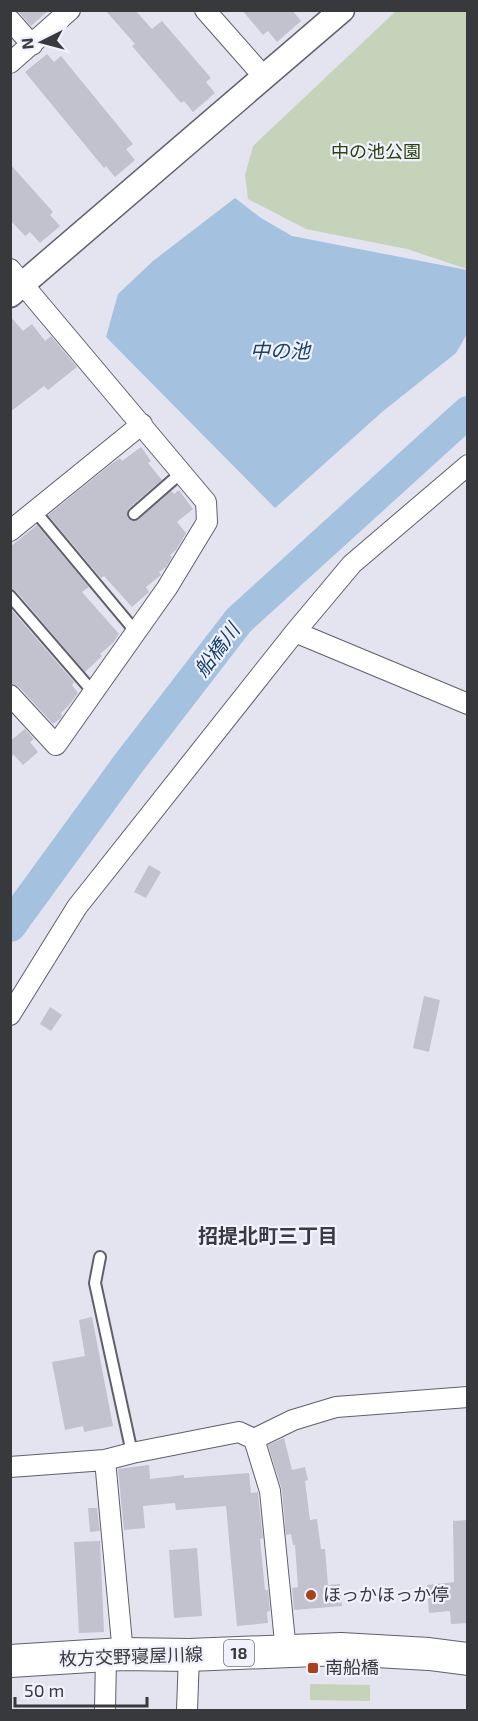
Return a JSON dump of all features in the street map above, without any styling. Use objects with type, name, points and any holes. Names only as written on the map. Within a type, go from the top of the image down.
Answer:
[{"type":"main road","name":"枚方交野寝屋川線","points":[[10,1661],[115,1655],[189,1655],[341,1649],[429,1654],[468,1659]]},
{"type":"street","points":[[10,63],[70,10]]},
{"type":"street","points":[[205,10],[264,77]]},
{"type":"street","points":[[10,695],[56,745],[167,588],[207,522],[206,502],[182,472],[142,424],[15,283],[342,10]]},
{"type":"street","points":[[10,21],[32,45]]},
{"type":"street","points":[[10,531],[142,424]]},
{"type":"street","points":[[10,1015],[77,907],[295,632],[352,564],[468,465]]},
{"type":"street","points":[[295,632],[468,704]]},
{"type":"street","points":[[254,1439],[293,1420],[336,1407],[468,1397]]},
{"type":"street","points":[[10,1467],[105,1460],[239,1432],[254,1439],[270,1491],[286,1652]]},
{"type":"street","points":[[105,1460],[115,1655],[105,1710]]},
{"type":"street","points":[[187,1710],[189,1655]]},
{"type":"lane","points":[[134,514],[182,472]]},
{"type":"lane","points":[[35,511],[136,632]]},
{"type":"lane","points":[[10,596],[93,692]]},
{"type":"lane","points":[[100,1257],[95,1283],[132,1453]]},
{"type":"green space","name":"中の池公園","points":[[396,11],[467,11],[467,269],[407,249],[306,229],[248,199],[245,175],[253,146]]},
{"type":"green space","points":[[310,1684],[370,1685],[370,1701],[310,1700]]},
{"type":"water","name":"中の池","points":[[235,198],[261,218],[292,236],[467,270],[467,334],[456,353],[382,412],[275,508],[106,337],[118,294],[153,261]]},
{"type":"building","points":[[17,10],[49,10],[31,26]]},
{"type":"building","points":[[105,10],[135,10],[152,29],[162,21],[211,78],[206,82],[215,93],[193,112],[184,101],[181,103],[132,46],[135,44]]},
{"type":"building","points":[[242,10],[292,10],[301,21],[277,42],[268,31],[263,35]]},
{"type":"building","points":[[47,54],[54,62],[61,56],[133,144],[126,149],[135,160],[115,177],[106,166],[104,168],[25,72]]},
{"type":"building","points":[[10,164],[53,212],[50,215],[60,226],[40,243],[30,232],[25,236],[10,220]]},
{"type":"building","points":[[10,316],[23,331],[32,324],[45,341],[51,336],[77,367],[48,390],[44,386],[10,412]]},
{"type":"building","points":[[141,447],[151,461],[148,463],[162,480],[129,508],[128,518],[132,521],[138,520],[171,491],[174,494],[179,490],[193,509],[177,522],[186,533],[176,550],[170,555],[172,557],[166,567],[159,572],[161,575],[146,587],[149,592],[132,607],[104,576],[101,578],[48,515],[110,465],[120,458],[122,461]]},
{"type":"building","points":[[37,525],[89,587],[82,592],[119,634],[113,643],[100,654],[102,656],[85,672],[16,591],[10,589],[10,547]]},
{"type":"building","points":[[10,608],[74,682],[72,685],[78,693],[61,713],[61,718],[53,724],[19,687],[10,682]]},
{"type":"building","points":[[25,729],[34,739],[30,742],[38,752],[23,765],[14,755],[10,757],[10,741]]},
{"type":"building","points":[[149,865],[161,872],[146,898],[134,892]]},
{"type":"building","points":[[424,996],[440,1000],[429,1052],[413,1048]]},
{"type":"building","points":[[50,1007],[62,1015],[51,1031],[40,1024]]},
{"type":"building","points":[[92,1317],[113,1426],[84,1432],[83,1426],[65,1430],[52,1362],[85,1356],[79,1320]]},
{"type":"building","points":[[284,1438],[292,1470],[305,1467],[310,1520],[317,1519],[321,1549],[325,1549],[328,1585],[340,1584],[342,1606],[294,1610],[292,1588],[298,1587],[295,1545],[293,1545],[291,1534],[286,1535],[282,1490],[268,1445]]},
{"type":"building","points":[[149,1465],[150,1479],[184,1475],[184,1478],[249,1473],[251,1493],[258,1492],[265,1590],[268,1590],[270,1611],[267,1612],[268,1623],[237,1626],[226,1506],[176,1510],[175,1503],[143,1506],[145,1528],[124,1530],[118,1469]]},
{"type":"building","points":[[88,1508],[97,1508],[100,1531],[90,1532]]},
{"type":"building","points":[[468,1520],[468,1623],[451,1624],[450,1611],[429,1613],[427,1585],[454,1582],[453,1521]]},
{"type":"building","points":[[100,1541],[104,1632],[79,1633],[74,1542]]},
{"type":"building","points":[[197,1548],[202,1616],[174,1618],[169,1550]]},
{"type":"waterway","name":"船橋川","points":[[10,926],[128,764],[239,620],[468,412]]},
{"type":"place","name":"ほっかほっか停","points":[[311,1595]]},
{"type":"place","name":"南船橋","points":[[313,1668]]},
{"type":"district","name":"招提北町三丁目","points":[[268,1236]]}]
